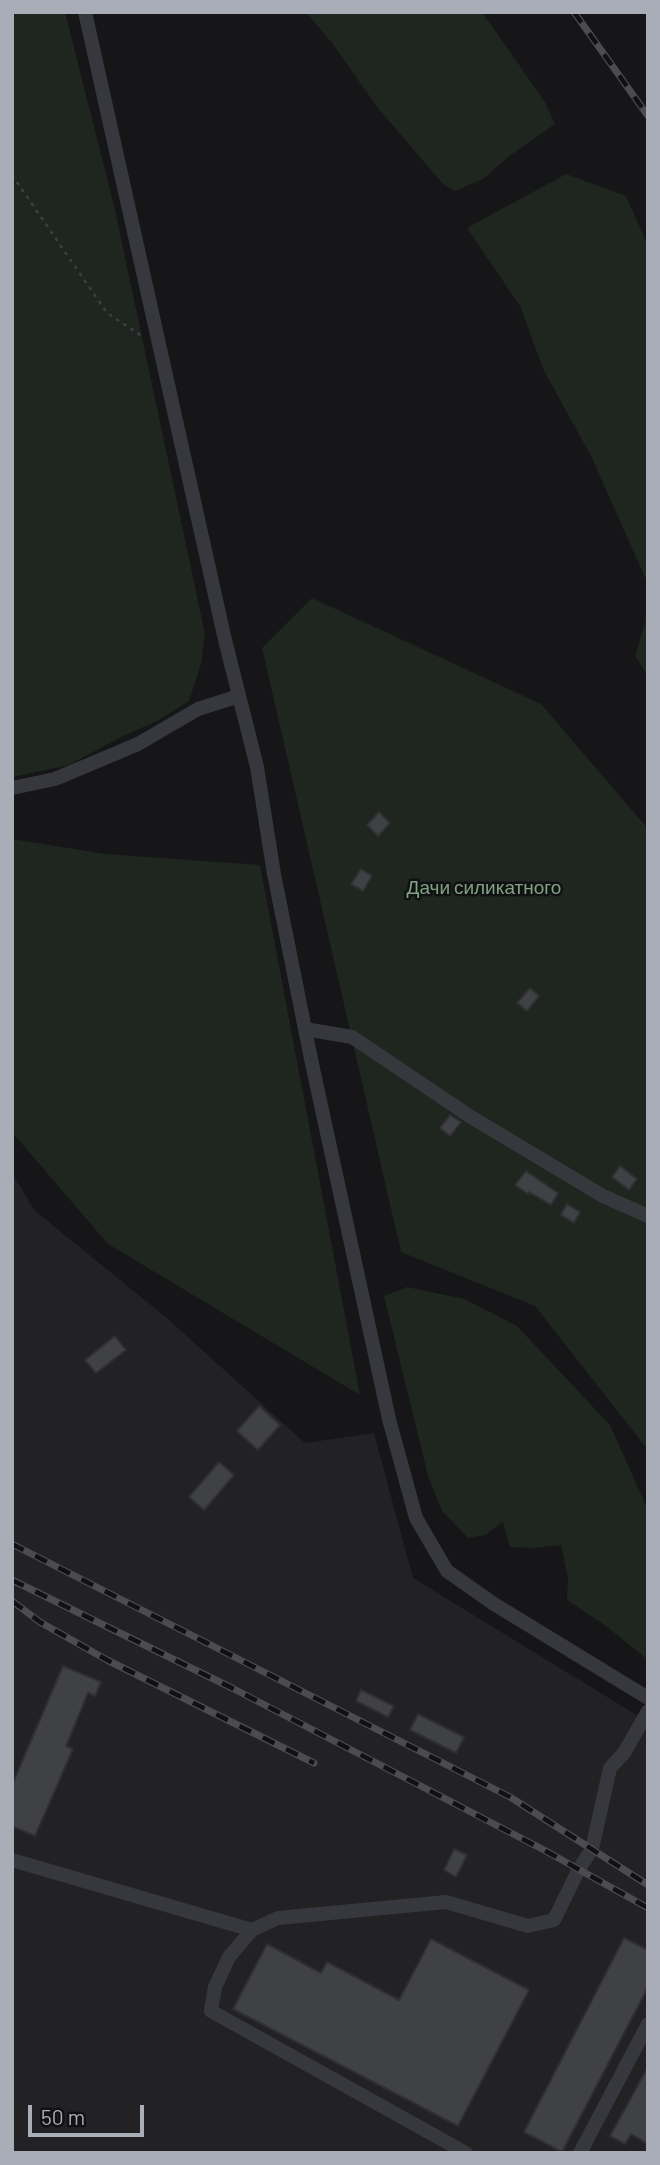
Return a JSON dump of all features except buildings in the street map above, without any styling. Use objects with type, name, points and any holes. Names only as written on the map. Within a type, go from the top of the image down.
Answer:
[{"type":"street","points":[[85,12],[257,767],[274,874],[305,1029],[389,1419],[416,1518],[447,1571],[494,1604],[648,1698]]},
{"type":"street","points":[[12,788],[55,779],[138,744],[198,709],[239,696]]},
{"type":"street","points":[[305,1029],[352,1037],[471,1117],[603,1196],[648,1216]]},
{"type":"street","points":[[466,2153],[211,2011],[215,1987],[229,1957],[252,1930],[278,1918],[446,1902],[528,1926],[554,1920],[592,1849],[610,1768],[624,1753],[648,1711]]},
{"type":"street","points":[[12,1860],[252,1930]]},
{"type":"street","points":[[580,2153],[648,2024]]},
{"type":"path","points":[[12,174],[107,313],[160,348]]},
{"type":"shaded area","points":[[12,1172],[34,1210],[168,1319],[305,1443],[374,1433],[413,1578],[648,1722],[648,2153],[12,2153]]},
{"type":"green space","points":[[12,12],[65,12],[115,210],[205,634],[201,664],[189,701],[159,720],[69,765],[12,777]]},
{"type":"green space","points":[[306,12],[482,12],[545,102],[555,124],[508,157],[483,179],[455,191],[443,184],[378,108],[332,43]]},
{"type":"green space","points":[[566,174],[626,196],[648,246],[648,584],[591,456],[544,371],[520,306],[467,228]]},
{"type":"green space","points":[[648,584],[648,676],[635,656],[645,623]]},
{"type":"green space","name":"Дачи силикатного","points":[[312,598],[541,704],[648,829],[648,1450],[535,1306],[401,1252],[262,648]]},
{"type":"green space","points":[[12,839],[105,854],[260,865],[360,1395],[108,1244],[12,1132]]},
{"type":"green space","points":[[407,1287],[464,1299],[517,1326],[610,1425],[648,1510],[648,1660],[606,1626],[567,1600],[568,1578],[561,1545],[510,1547],[503,1522],[485,1535],[468,1538],[442,1511],[428,1476],[384,1296]]},
{"type":"railway","points":[[574,12],[648,116]]},
{"type":"railway","points":[[12,1544],[510,1797],[648,1885]]},
{"type":"railway","points":[[12,1580],[234,1689],[544,1850],[648,1908]]},
{"type":"railway","points":[[12,1601],[40,1622],[107,1660],[314,1763]]}]
